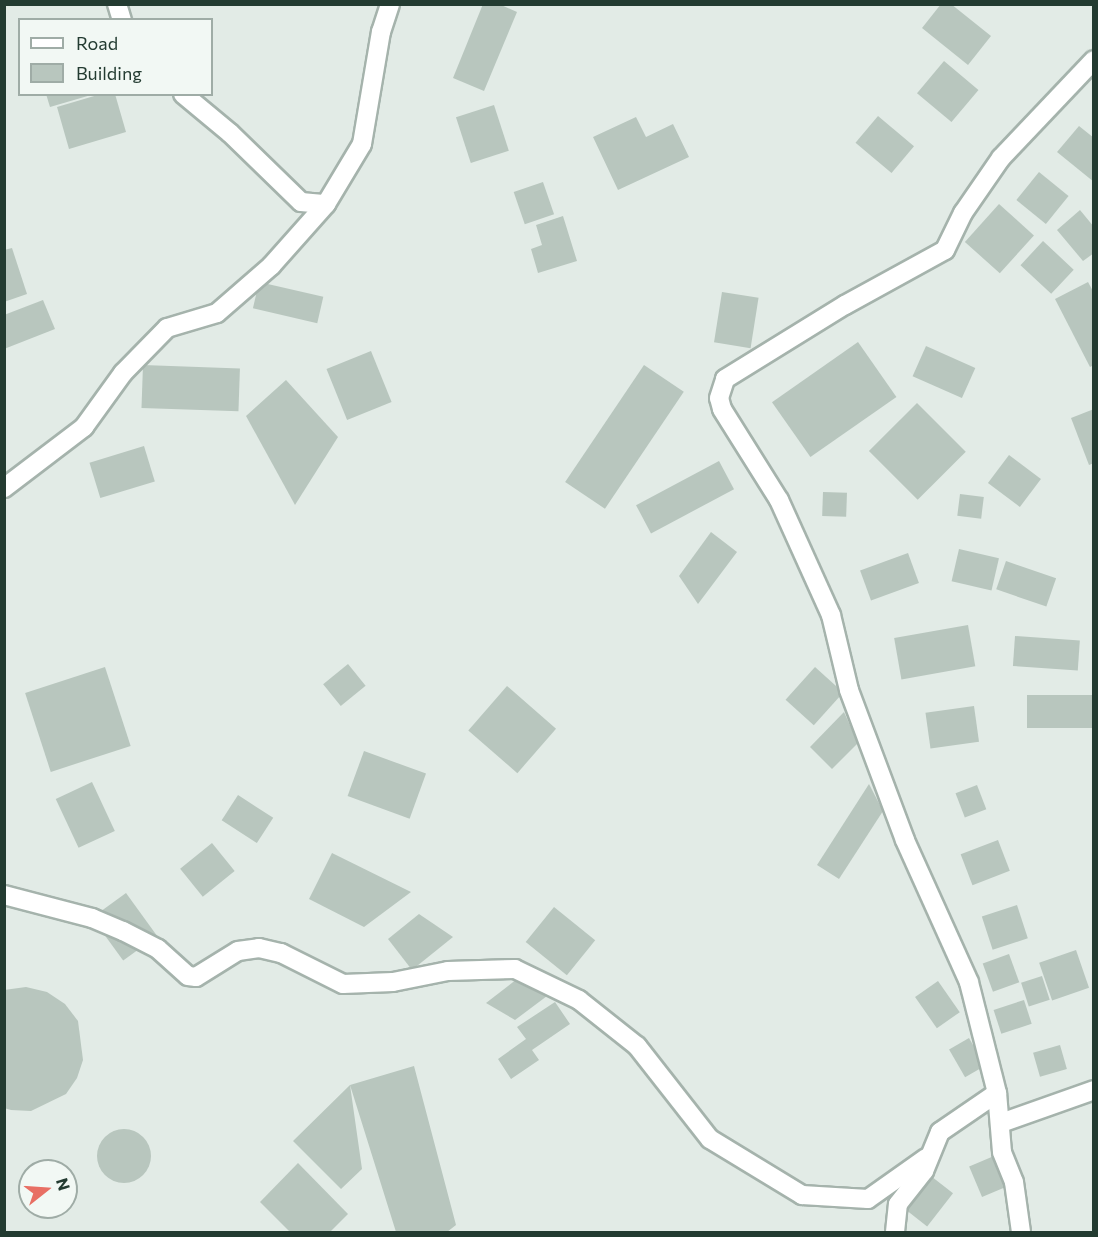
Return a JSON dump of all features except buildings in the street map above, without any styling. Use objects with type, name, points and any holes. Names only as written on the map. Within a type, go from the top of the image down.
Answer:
[{"type":"street","points":[[4,488],[84,427],[123,373],[167,328],[217,313],[271,266],[326,204],[362,144],[381,32],[390,4]]},
{"type":"street","points":[[1021,1233],[1014,1182],[1002,1152],[997,1093],[969,982],[897,818],[849,690],[831,615],[779,500],[722,409],[719,398],[725,379],[845,305],[945,250],[963,213],[1001,158],[1094,60]]},
{"type":"street","points":[[185,96],[261,162],[301,202],[326,204]]},
{"type":"street","points":[[4,895],[92,918],[123,931],[158,949],[188,976],[196,977],[238,951],[259,948],[281,953],[343,984],[393,982],[448,971],[515,969],[579,1000],[637,1046],[710,1139],[802,1195],[868,1199],[926,1158]]},
{"type":"street","points":[[1001,1123],[1094,1090]]},
{"type":"street","points":[[895,1233],[898,1204],[924,1171],[926,1158],[940,1132],[997,1093]]}]
